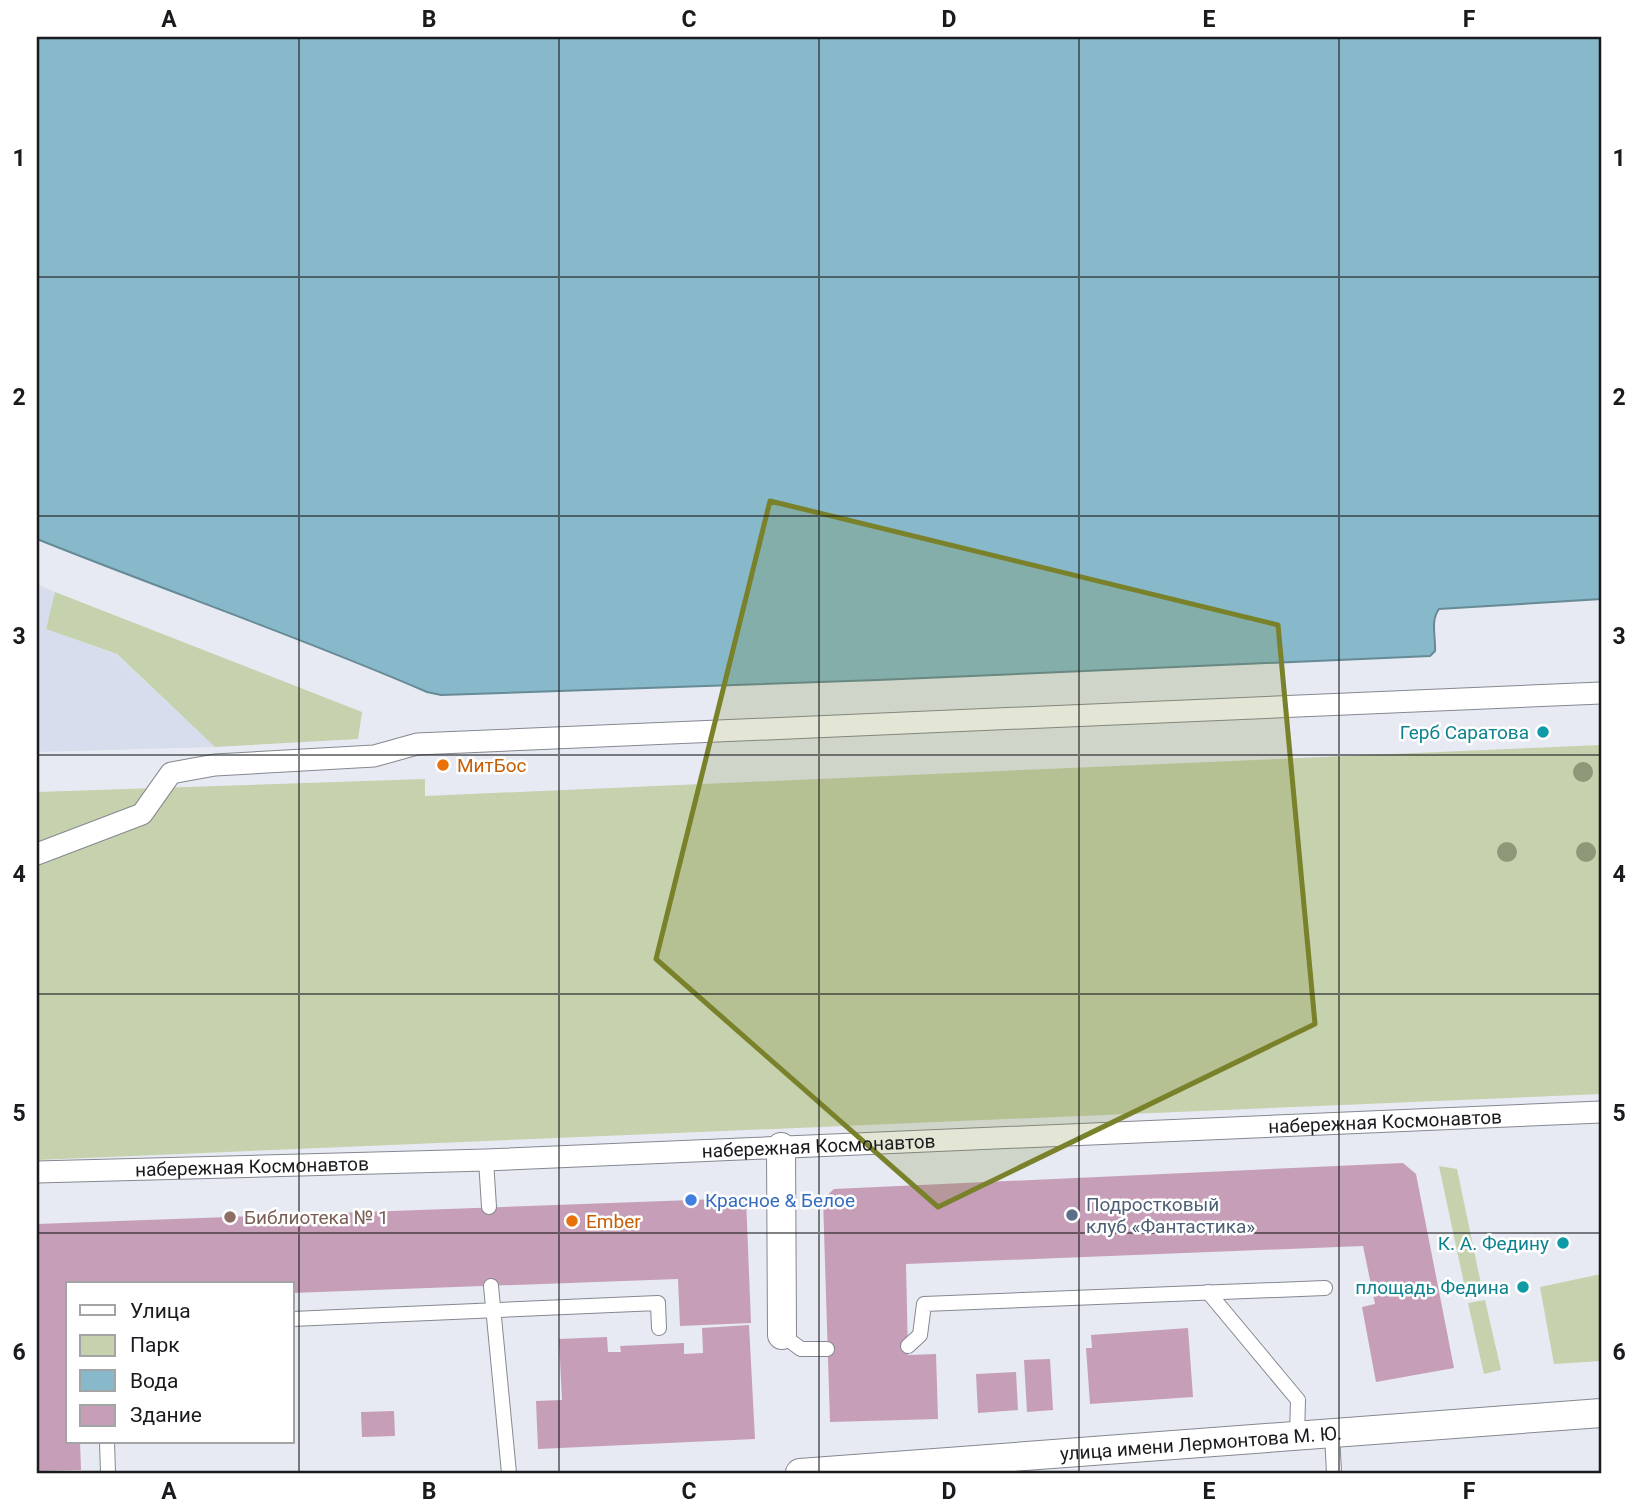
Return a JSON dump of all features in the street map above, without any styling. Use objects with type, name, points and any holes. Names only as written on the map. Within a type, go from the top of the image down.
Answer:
[{"type":"street","points":[[37,854],[142,814],[171,773],[215,765],[374,756],[417,744],[1601,692]]},
{"type":"street","name":"набережная Космонавтов","points":[[37,1172],[486,1160],[1601,1112]]},
{"type":"street","points":[[781,1147],[782,1335]]},
{"type":"street","name":"улица имени Лермонтова М. Ю.","points":[[800,1473],[1601,1413]]},
{"type":"lane","points":[[486,1160],[489,1207]]},
{"type":"lane","points":[[491,1286],[509,1473]]},
{"type":"lane","points":[[908,1346],[920,1335],[924,1304],[1325,1288]]},
{"type":"lane","points":[[1208,1292],[1298,1400],[1297,1436]]},
{"type":"lane","points":[[294,1319],[658,1303],[659,1328]]},
{"type":"lane","points":[[782,1335],[800,1349],[827,1349]]},
{"type":"lane","points":[[1332,1434],[1334,1473]]},
{"type":"lane","points":[[107,1444],[108,1473]]},
{"type":"highlighted area","points":[[770,501],[1278,625],[1315,1024],[938,1207],[656,959]]},
{"type":"shaded area","points":[[37,584],[55,592],[46,629],[116,654],[215,747],[37,752]]},
{"type":"green space","points":[[55,592],[362,712],[358,739],[215,747],[117,654],[46,629]]},
{"type":"green space","points":[[1601,745],[1601,1094],[37,1160],[37,792],[425,779],[425,796]]},
{"type":"green space","points":[[1439,1166],[1457,1169],[1481,1284],[1465,1288]]},
{"type":"green space","points":[[1601,1274],[1601,1361],[1554,1364],[1540,1287]]},
{"type":"green space","points":[[1485,1300],[1501,1370],[1484,1374],[1468,1303]]},
{"type":"water","points":[[37,37],[1601,37],[1601,599],[1439,609],[1434,624],[1435,651],[1430,656],[878,680],[441,695],[427,692],[37,539]]},
{"type":"building","points":[[1403,1163],[1416,1174],[1454,1368],[1376,1382],[1362,1307],[1375,1304],[1363,1246],[906,1264],[908,1355],[936,1354],[938,1419],[830,1422],[823,1199],[834,1189]]},
{"type":"building","points":[[746,1198],[751,1323],[680,1326],[678,1279],[294,1293],[294,1282],[66,1282],[66,1444],[80,1444],[81,1470],[37,1471],[37,1224]]},
{"type":"building","points":[[749,1325],[755,1439],[538,1449],[536,1401],[562,1400],[559,1339],[607,1337],[608,1352],[621,1352],[620,1346],[684,1343],[684,1354],[703,1353],[702,1328]]},
{"type":"building","points":[[1188,1328],[1193,1397],[1090,1404],[1086,1348],[1092,1348],[1091,1335]]},
{"type":"building","points":[[1050,1359],[1053,1410],[1027,1412],[1024,1360]]},
{"type":"building","points":[[1016,1372],[1018,1410],[978,1413],[976,1374]]},
{"type":"building","points":[[394,1411],[395,1436],[362,1437],[361,1412]]},
{"type":"place","name":"Герб Саратова","points":[[1543,732]]},
{"type":"place","name":"МитБос","points":[[443,765]]},
{"type":"place","name":"Красное & Белое","points":[[691,1200]]},
{"type":"place","name":"Подростковый клуб «Фантастика»","points":[[1072,1215]]},
{"type":"place","name":"Библиотека № 1","points":[[230,1217]]},
{"type":"place","name":"Ember","points":[[572,1221]]},
{"type":"place","name":"К. А. Федину","points":[[1563,1243]]},
{"type":"place","name":"площадь Федина","points":[[1523,1287]]}]
